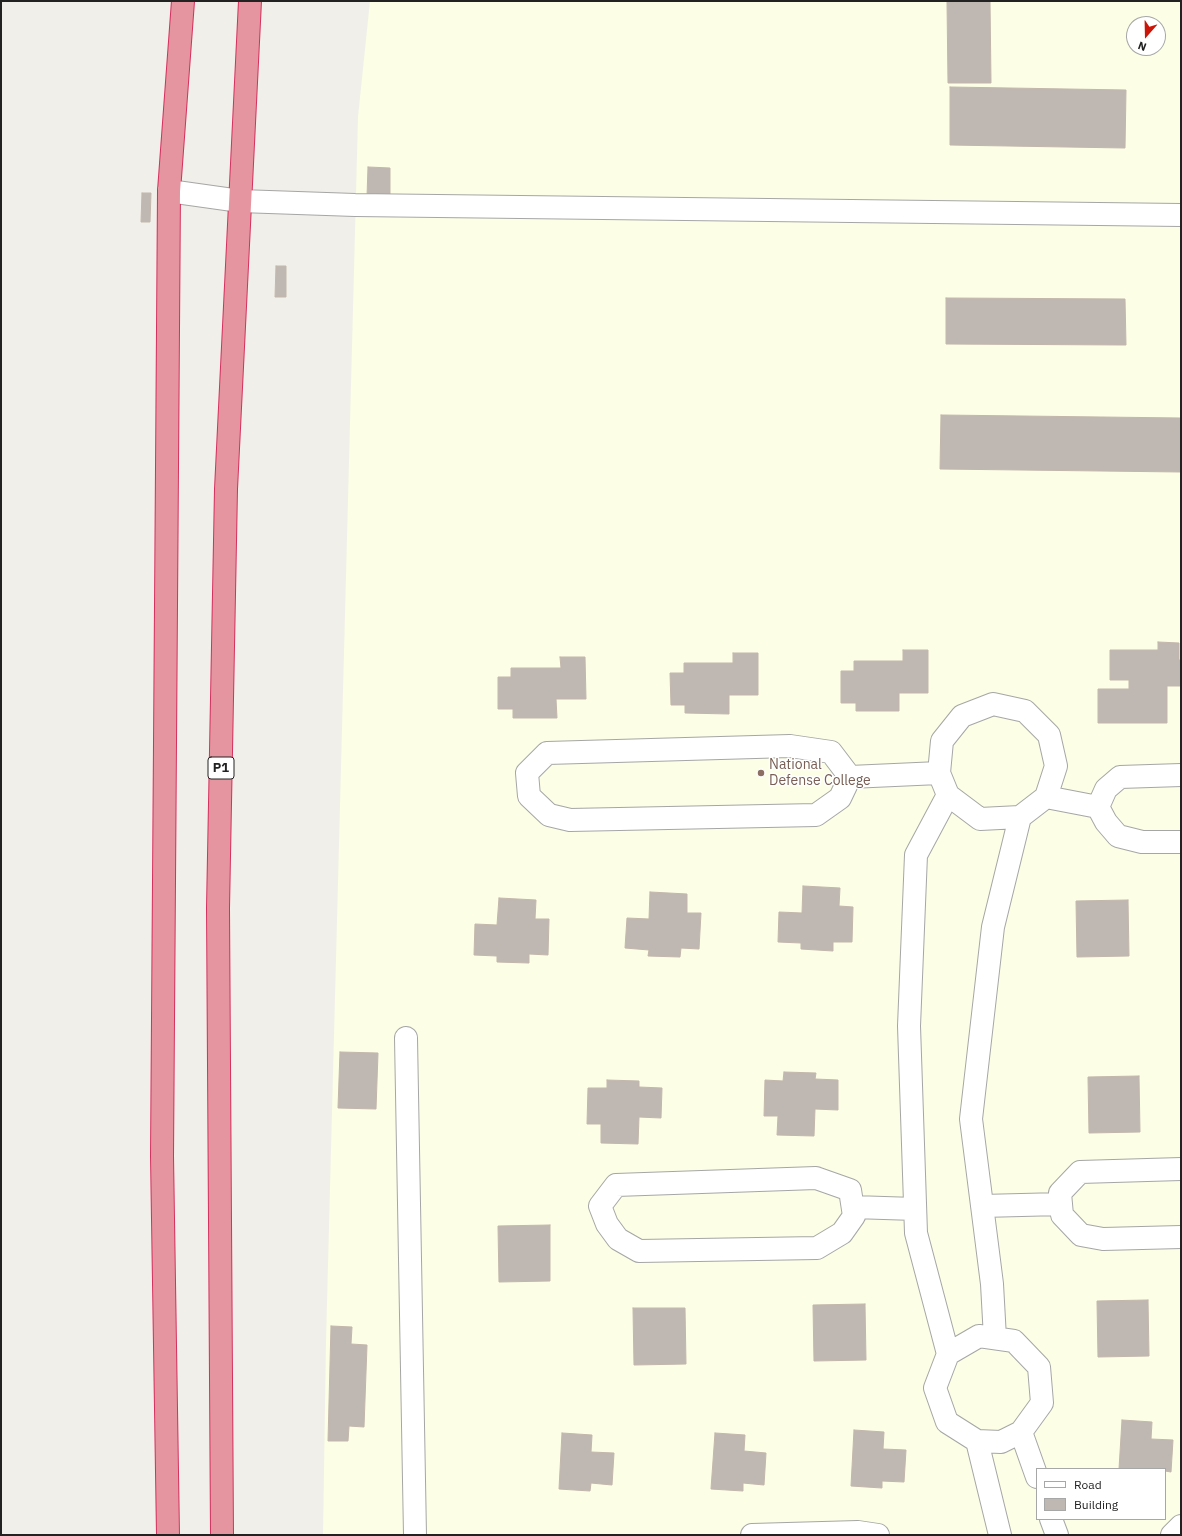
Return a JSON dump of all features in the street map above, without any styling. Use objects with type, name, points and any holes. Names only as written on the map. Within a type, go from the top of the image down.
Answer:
[{"type":"highway","points":[[168,1535],[162,1156],[169,191],[183,1]]},
{"type":"highway","name":"P1","points":[[222,1535],[218,900],[226,489],[250,1]]},
{"type":"lane","points":[[169,191],[240,201],[355,205],[1181,215]]},
{"type":"lane","points":[[993,704],[1025,711],[1049,735],[1056,766],[1046,797],[1020,817],[980,819],[948,795],[939,773],[942,741],[962,716],[993,704]]},
{"type":"lane","points":[[790,746],[831,752],[850,777],[840,798],[816,815],[570,820],[549,815],[529,796],[527,773],[547,753],[790,746]]},
{"type":"lane","points":[[850,777],[939,773]]},
{"type":"lane","points":[[1098,807],[1106,789],[1120,777],[1181,775]]},
{"type":"lane","points":[[948,795],[916,855],[909,1026],[916,1233],[948,1354],[935,1388],[947,1422],[978,1441],[1000,1442],[1021,1432],[1042,1402],[1039,1367],[1014,1341],[995,1338],[979,1336],[948,1354]]},
{"type":"lane","points":[[1046,797],[1098,807]]},
{"type":"lane","points":[[1098,807],[1106,822],[1118,836],[1142,842],[1181,842]]},
{"type":"lane","points":[[995,1338],[992,1284],[971,1119],[993,927],[1020,817]]},
{"type":"lane","points":[[406,1038],[415,1535]]},
{"type":"lane","points":[[1181,1169],[1080,1172],[1060,1193],[1062,1215],[1081,1235],[1103,1239],[1181,1237]]},
{"type":"lane","points":[[816,1178],[850,1190],[853,1207],[854,1216],[842,1233],[817,1248],[639,1251],[618,1239],[607,1224],[600,1206],[616,1185],[816,1178]]},
{"type":"lane","points":[[982,1206],[1061,1204]]},
{"type":"lane","points":[[853,1207],[915,1209]]},
{"type":"lane","points":[[1021,1432],[1036,1474]]},
{"type":"lane","points":[[978,1441],[1000,1535]]},
{"type":"lane","points":[[1052,1520],[1057,1535]]},
{"type":"lane","points":[[1172,1535],[1181,1526]]},
{"type":"lane","points":[[752,1535],[858,1532],[878,1535]]},
{"type":"shaded area","name":"National Defense College","points":[[370,1],[1181,1],[1181,1535],[323,1535],[326,1341],[358,117]]},
{"type":"building","points":[[947,1],[990,1],[991,83],[948,83]]},
{"type":"building","points":[[950,87],[1126,90],[1125,148],[950,145]]},
{"type":"building","points":[[368,167],[390,168],[390,197],[367,197]]},
{"type":"building","points":[[142,193],[151,193],[150,222],[141,222]]},
{"type":"building","points":[[276,266],[286,266],[286,297],[275,297]]},
{"type":"building","points":[[946,298],[1125,299],[1126,345],[946,344]]},
{"type":"building","points":[[941,415],[1181,418],[1181,472],[940,469]]},
{"type":"building","points":[[1158,642],[1179,643],[1179,660],[1181,660],[1181,686],[1167,686],[1167,723],[1098,723],[1098,689],[1129,689],[1129,680],[1110,680],[1110,650],[1158,650]]},
{"type":"building","points":[[903,650],[928,650],[928,693],[899,693],[899,711],[856,711],[856,703],[841,703],[841,671],[854,671],[854,661],[903,661]]},
{"type":"building","points":[[733,653],[758,653],[758,695],[729,695],[729,714],[685,713],[685,705],[671,705],[670,673],[684,673],[684,663],[733,663]]},
{"type":"building","points":[[560,657],[585,657],[586,699],[556,699],[557,718],[513,718],[513,709],[498,709],[498,677],[511,677],[511,668],[561,668]]},
{"type":"building","points":[[803,886],[840,888],[839,906],[853,907],[852,942],[833,942],[833,951],[801,949],[801,943],[778,942],[779,912],[802,913]]},
{"type":"building","points":[[650,892],[687,894],[687,913],[701,913],[699,949],[681,948],[680,957],[648,956],[649,950],[625,948],[627,918],[649,919]]},
{"type":"building","points":[[499,898],[536,900],[535,919],[549,919],[548,955],[529,954],[529,963],[497,962],[497,956],[474,955],[475,924],[497,925]]},
{"type":"building","points":[[1128,900],[1129,956],[1077,957],[1076,901]]},
{"type":"building","points":[[340,1052],[378,1053],[376,1109],[338,1108]]},
{"type":"building","points":[[784,1072],[816,1073],[815,1079],[838,1080],[838,1110],[815,1109],[814,1136],[777,1135],[778,1116],[764,1116],[765,1080],[783,1081]]},
{"type":"building","points":[[1139,1076],[1140,1132],[1089,1133],[1088,1077]]},
{"type":"building","points":[[607,1080],[639,1081],[639,1087],[662,1088],[661,1118],[639,1117],[638,1144],[601,1143],[601,1124],[587,1124],[588,1088],[607,1088]]},
{"type":"building","points":[[550,1225],[550,1281],[499,1282],[498,1226]]},
{"type":"building","points":[[1148,1300],[1149,1356],[1098,1357],[1097,1301]]},
{"type":"building","points":[[865,1304],[866,1360],[814,1361],[813,1305]]},
{"type":"building","points":[[633,1308],[685,1308],[686,1364],[634,1365]]},
{"type":"building","points":[[331,1326],[352,1327],[351,1344],[367,1345],[364,1427],[349,1426],[348,1441],[328,1441]]},
{"type":"building","points":[[1122,1420],[1152,1422],[1151,1439],[1173,1440],[1171,1472],[1166,1471],[1166,1468],[1119,1468]]},
{"type":"building","points":[[854,1430],[884,1432],[883,1449],[906,1450],[904,1482],[882,1481],[882,1488],[851,1486]]},
{"type":"building","points":[[562,1433],[592,1435],[591,1452],[614,1453],[612,1485],[591,1483],[590,1491],[559,1489]]},
{"type":"building","points":[[715,1433],[745,1435],[744,1451],[766,1453],[764,1485],[743,1483],[743,1491],[711,1489]]},
{"type":"place","name":"National Defense College","points":[[761,773]]}]
